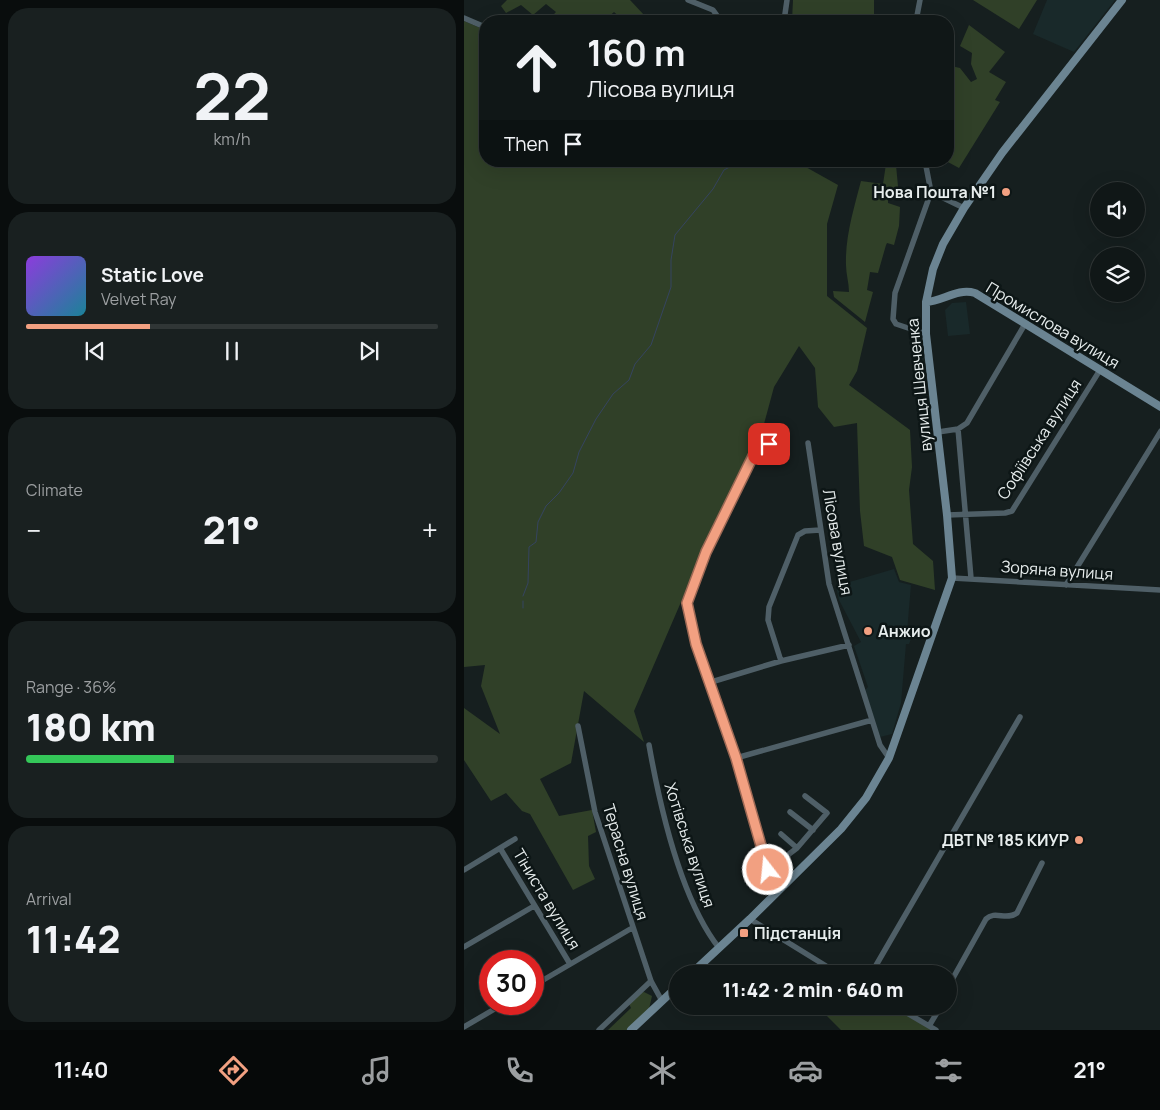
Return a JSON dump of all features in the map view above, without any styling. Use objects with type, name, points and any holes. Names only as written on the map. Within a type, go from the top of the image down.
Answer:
[{"type":"street","points":[[688,0],[713,10],[717,15]]},
{"type":"street","points":[[785,15],[788,0]]},
{"type":"street","points":[[917,15],[920,0]]},
{"type":"street","name":"вулиця Шевченка","points":[[701,965],[750,919],[850,818],[876,782],[889,758],[952,578],[947,516],[926,334],[928,285],[938,256],[964,208],[1002,153],[1122,0]]},
{"type":"street","points":[[464,18],[479,24]]},
{"type":"street","points":[[926,167],[931,192],[895,293],[893,319],[896,324],[926,334]]},
{"type":"street","points":[[931,192],[964,208]]},
{"type":"street","name":"Промислова вулиця","points":[[926,302],[937,301],[955,293],[970,292],[1026,324],[1160,407]]},
{"type":"street","points":[[938,432],[958,429],[967,423],[1026,324]]},
{"type":"street","name":"Софіївська вулиця","points":[[965,515],[1012,511],[1100,370]]},
{"type":"street","points":[[958,429],[971,578]]},
{"type":"street","points":[[1066,585],[1160,431]]},
{"type":"street","points":[[778,891],[768,870],[736,758],[708,683],[696,644],[687,603],[706,552],[758,446],[779,443]]},
{"type":"street","name":"Лісова вулиця","points":[[808,443],[829,584],[880,745],[889,758]]},
{"type":"street","points":[[947,516],[965,515]]},
{"type":"street","points":[[781,661],[768,620],[769,607],[798,535],[805,531],[820,530]]},
{"type":"street","name":"Зоряна вулиця","points":[[952,578],[1160,590]]},
{"type":"street","points":[[708,683],[781,661],[849,645]]},
{"type":"street","points":[[876,965],[1020,717]]},
{"type":"street","points":[[736,758],[872,720]]},
{"type":"street","name":"Терасна вулиця","points":[[578,726],[595,812],[632,928],[651,981],[662,1001]]},
{"type":"street","name":"Хотівська вулиця","points":[[649,745],[660,804],[690,896],[705,930],[719,948]]},
{"type":"street","points":[[768,870],[797,848],[827,813],[805,796]]},
{"type":"street","points":[[790,812],[813,830]]},
{"type":"street","points":[[781,834],[797,848]]},
{"type":"street","points":[[464,870],[515,838]]},
{"type":"street","name":"Тіниста вулиця","points":[[500,848],[570,964]]},
{"type":"street","points":[[957,971],[986,919],[994,914],[1010,917],[1017,913],[1042,863]]},
{"type":"street","points":[[464,947],[534,906]]},
{"type":"street","points":[[750,919],[824,965]]},
{"type":"street","points":[[544,979],[632,928]]},
{"type":"street","points":[[599,1030],[651,981]]},
{"type":"street","points":[[631,1030],[669,994]]},
{"type":"street","points":[[464,1027],[484,1015]]},
{"type":"street","points":[[910,1015],[936,1030]]},
{"type":"street","points":[[929,1026],[936,1015]]},
{"type":"shaded area","points":[[1047,0],[1115,0],[1074,52],[1033,34]]},
{"type":"shaded area","points":[[966,302],[970,334],[948,336],[945,310],[952,303]]},
{"type":"shaded area","points":[[894,569],[899,582],[911,585],[907,632],[913,634],[909,644],[906,644],[901,703],[892,734],[880,737],[865,690],[868,687],[854,646],[861,642],[839,600],[836,586]]},
{"type":"green space","points":[[507,0],[630,0],[644,15],[617,15],[614,12],[611,15],[553,15],[556,12],[546,4],[533,15],[521,5],[506,13],[501,6]]},
{"type":"green space","points":[[793,0],[874,0],[874,15],[792,15]]},
{"type":"green space","points":[[973,0],[1037,0],[1019,29]]},
{"type":"green space","points":[[464,21],[479,27],[479,167],[806,167],[838,185],[827,224],[827,296],[867,328],[857,371],[849,385],[910,430],[912,467],[909,490],[913,544],[933,561],[935,590],[900,580],[892,557],[864,546],[860,511],[857,423],[834,427],[818,407],[815,368],[799,346],[774,387],[758,446],[706,544],[634,711],[644,742],[584,691],[571,763],[540,779],[559,816],[592,810],[596,832],[588,836],[589,866],[595,879],[573,890],[530,814],[522,811],[506,793],[491,801],[464,760],[464,708],[500,734],[481,686],[485,665],[464,667]]},
{"type":"green space","points":[[969,25],[1005,52],[989,72],[1006,82],[995,100],[1000,102],[959,168],[954,165],[954,67],[960,68],[971,82],[977,79],[971,64],[972,53],[960,46]]},
{"type":"green space","points":[[886,167],[896,167],[899,197],[888,198],[888,203],[900,207],[899,226],[894,245],[887,243],[886,245],[878,273],[870,272],[867,290],[873,292],[865,322],[834,297],[833,291],[849,292],[846,268],[847,244],[850,223],[861,181],[883,184]]},
{"type":"green space","points":[[644,992],[652,996],[649,1009],[628,1030],[608,1030],[631,1008],[629,1004],[640,993]]},
{"type":"green space","points":[[826,1015],[910,1015],[936,1030],[841,1030]]},
{"type":"waterway","points":[[523,596],[528,583],[529,547],[536,542],[538,522],[546,506],[559,493],[573,473],[579,452],[596,419],[613,394],[629,380],[635,364],[651,345],[671,287],[671,260],[675,235],[713,189],[724,170],[730,167]]},
{"type":"waterway","points":[[523,601],[523,608]]},
{"type":"place","name":"Нова Пошта №1","points":[[1006,192]]},
{"type":"place","name":"Анжио","points":[[868,631]]},
{"type":"place","name":"ДВТ № 185 КИУР","points":[[1079,840]]},
{"type":"place","name":"Підстанція","points":[[744,933]]},
{"type":"route","points":[[768,870],[725,723],[708,683],[696,644],[687,603],[706,552],[758,446],[769,444]]}]
